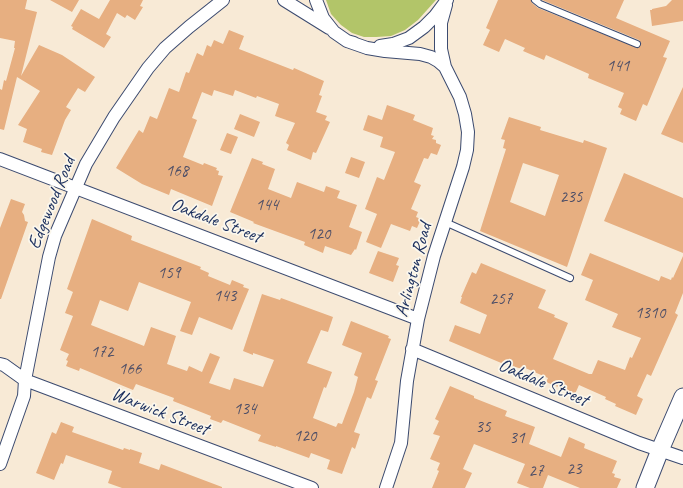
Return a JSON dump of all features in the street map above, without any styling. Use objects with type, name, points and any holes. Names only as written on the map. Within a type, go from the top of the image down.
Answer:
[{"type":"main road","points":[[645,488],[683,397]]},
{"type":"street","name":"Edgewood Road","points":[[0,464],[24,396],[25,380],[48,257],[75,186],[103,135],[131,91],[148,68],[165,48],[223,0]]},
{"type":"street","points":[[284,0],[347,41],[362,46],[393,44],[409,38],[424,27],[435,16],[447,0]]},
{"type":"street","points":[[316,0],[323,18],[334,32]]},
{"type":"street","name":"Arlington Road","points":[[386,488],[401,443],[407,381],[418,319],[434,256],[463,167],[467,150],[468,132],[465,114],[460,97],[445,67],[441,23],[447,0]]},
{"type":"street","name":"Arlington Road","points":[[347,41],[367,48],[431,56],[445,67]]},
{"type":"street","name":"Oakdale Street","points":[[0,159],[75,186],[418,319]]},
{"type":"street","name":"Oakdale Street","points":[[412,349],[639,443],[683,458]]},
{"type":"street","name":"Warwick Street","points":[[0,364],[4,365],[25,380],[312,488]]},
{"type":"lane","points":[[535,0],[540,4],[637,44]]},
{"type":"lane","points":[[445,222],[570,278]]},
{"type":"green space","points":[[326,0],[436,0],[418,20],[405,30],[391,36],[364,37],[352,33],[341,25],[331,14]]},
{"type":"building","points":[[0,0],[27,0],[25,9],[37,12],[21,76],[39,45],[62,55],[95,77],[85,92],[78,88],[66,107],[71,110],[65,120],[52,155],[41,152],[42,149],[23,142],[27,129],[18,125],[40,91],[17,77],[4,130],[0,129],[0,89],[2,90],[4,80],[6,81],[15,48],[15,41],[0,38]]},
{"type":"building","points":[[50,0],[79,0],[72,12]]},
{"type":"building","points":[[110,0],[143,0],[140,6],[143,7],[135,20],[127,15],[125,18],[117,13],[106,34],[111,37],[104,48],[72,29],[73,27],[71,26],[81,9],[99,19]]},
{"type":"building","points":[[498,0],[531,0],[532,3],[538,8],[638,48],[641,44],[639,40],[542,0],[624,0],[616,18],[670,41],[663,57],[667,58],[647,106],[643,104],[636,121],[620,114],[622,109],[618,107],[624,93],[588,78],[589,74],[546,55],[544,60],[523,51],[525,48],[505,39],[499,52],[483,45],[490,30],[486,28]]},
{"type":"building","points":[[672,0],[683,0],[683,21],[652,26],[650,10],[666,6]]},
{"type":"building","points":[[229,30],[244,36],[239,49],[293,70],[294,68],[324,81],[319,95],[322,96],[316,112],[327,116],[325,120],[330,122],[316,153],[313,152],[311,160],[287,150],[289,145],[286,143],[295,123],[275,116],[279,104],[257,96],[256,98],[235,90],[233,96],[214,90],[212,96],[202,92],[192,118],[197,120],[183,157],[203,165],[204,163],[217,168],[216,170],[219,171],[218,175],[223,176],[212,206],[171,189],[169,195],[142,184],[116,168],[139,130],[143,133],[150,116],[157,119],[169,88],[179,92],[186,72],[189,73],[197,53],[203,56],[207,45],[211,47],[214,40],[223,44]]},
{"type":"building","points":[[683,87],[683,143],[661,134]]},
{"type":"building","points":[[387,105],[415,115],[413,120],[433,128],[431,135],[434,136],[432,139],[436,140],[436,143],[441,145],[437,155],[431,153],[428,159],[424,158],[414,182],[421,185],[411,209],[418,212],[416,217],[421,219],[417,228],[412,226],[410,231],[391,224],[381,248],[366,242],[377,214],[365,209],[377,177],[384,180],[395,152],[380,147],[383,137],[363,130],[368,115],[382,120]]},
{"type":"building","points":[[240,114],[260,122],[254,137],[234,129]]},
{"type":"building","points":[[509,117],[541,127],[540,130],[583,143],[584,140],[607,148],[567,267],[480,231],[506,149],[503,148],[505,140],[501,139]],"holes":[[[523,163],[559,175],[545,216],[510,202]]]},
{"type":"building","points":[[227,133],[238,137],[231,154],[220,150]]},
{"type":"building","points":[[351,157],[365,162],[359,178],[345,173]]},
{"type":"building","points":[[252,158],[275,169],[268,189],[291,198],[297,182],[324,192],[326,186],[340,191],[337,198],[357,205],[349,227],[362,232],[356,250],[355,249],[351,255],[325,246],[323,253],[304,245],[305,242],[253,223],[254,222],[230,212]]},
{"type":"building","points":[[624,173],[683,198],[683,253],[604,221]]},
{"type":"building","points":[[11,199],[25,204],[22,212],[25,221],[28,222],[0,299],[0,228]]},
{"type":"building","points":[[92,219],[132,236],[131,240],[201,267],[200,269],[209,273],[208,276],[230,285],[232,280],[249,289],[232,330],[199,317],[192,335],[180,331],[191,302],[139,282],[128,311],[100,300],[91,325],[144,346],[151,327],[176,336],[167,364],[187,371],[189,366],[202,372],[210,353],[220,357],[209,383],[230,390],[234,378],[263,387],[274,360],[243,351],[262,294],[280,300],[281,298],[333,317],[328,332],[321,330],[307,363],[332,372],[326,388],[324,387],[313,418],[336,427],[338,423],[342,424],[354,392],[358,377],[354,375],[362,353],[342,345],[351,321],[389,336],[388,338],[391,339],[375,380],[378,381],[371,399],[367,397],[354,432],[360,434],[355,449],[352,447],[342,474],[327,469],[330,460],[311,453],[309,458],[258,441],[261,435],[223,420],[221,423],[210,419],[211,416],[173,401],[174,398],[136,384],[133,390],[80,368],[79,371],[66,366],[68,361],[66,360],[69,354],[60,350],[73,316],[65,313],[73,292],[67,289]]},
{"type":"building","points":[[378,251],[399,258],[396,265],[399,266],[393,282],[369,273]]},
{"type":"building","points":[[590,253],[659,281],[661,276],[671,280],[672,277],[673,278],[683,256],[683,293],[675,313],[678,315],[651,376],[647,374],[637,396],[643,399],[636,415],[615,406],[616,404],[605,399],[606,397],[579,385],[575,394],[546,382],[548,378],[523,367],[522,369],[506,365],[449,341],[455,325],[480,334],[487,315],[460,303],[461,297],[472,272],[476,274],[481,263],[546,290],[538,308],[555,315],[554,317],[568,323],[553,359],[589,374],[592,374],[598,360],[625,370],[630,357],[632,358],[641,338],[612,327],[618,314],[585,300],[593,280],[581,275]]},
{"type":"building","points":[[450,386],[474,396],[474,398],[507,411],[505,416],[535,427],[529,444],[561,457],[569,437],[585,444],[584,448],[617,461],[612,473],[615,474],[614,477],[621,479],[617,488],[580,488],[548,475],[543,488],[530,488],[517,483],[525,464],[474,444],[463,469],[472,473],[465,488],[432,488],[439,471],[437,470],[440,463],[430,459],[440,436],[433,434],[439,421],[435,419]]},
{"type":"building","points":[[61,422],[74,427],[72,432],[123,450],[124,448],[142,453],[139,463],[159,470],[161,464],[222,488],[122,488],[108,483],[112,471],[66,455],[54,480],[36,473],[52,432],[56,434]]}]
